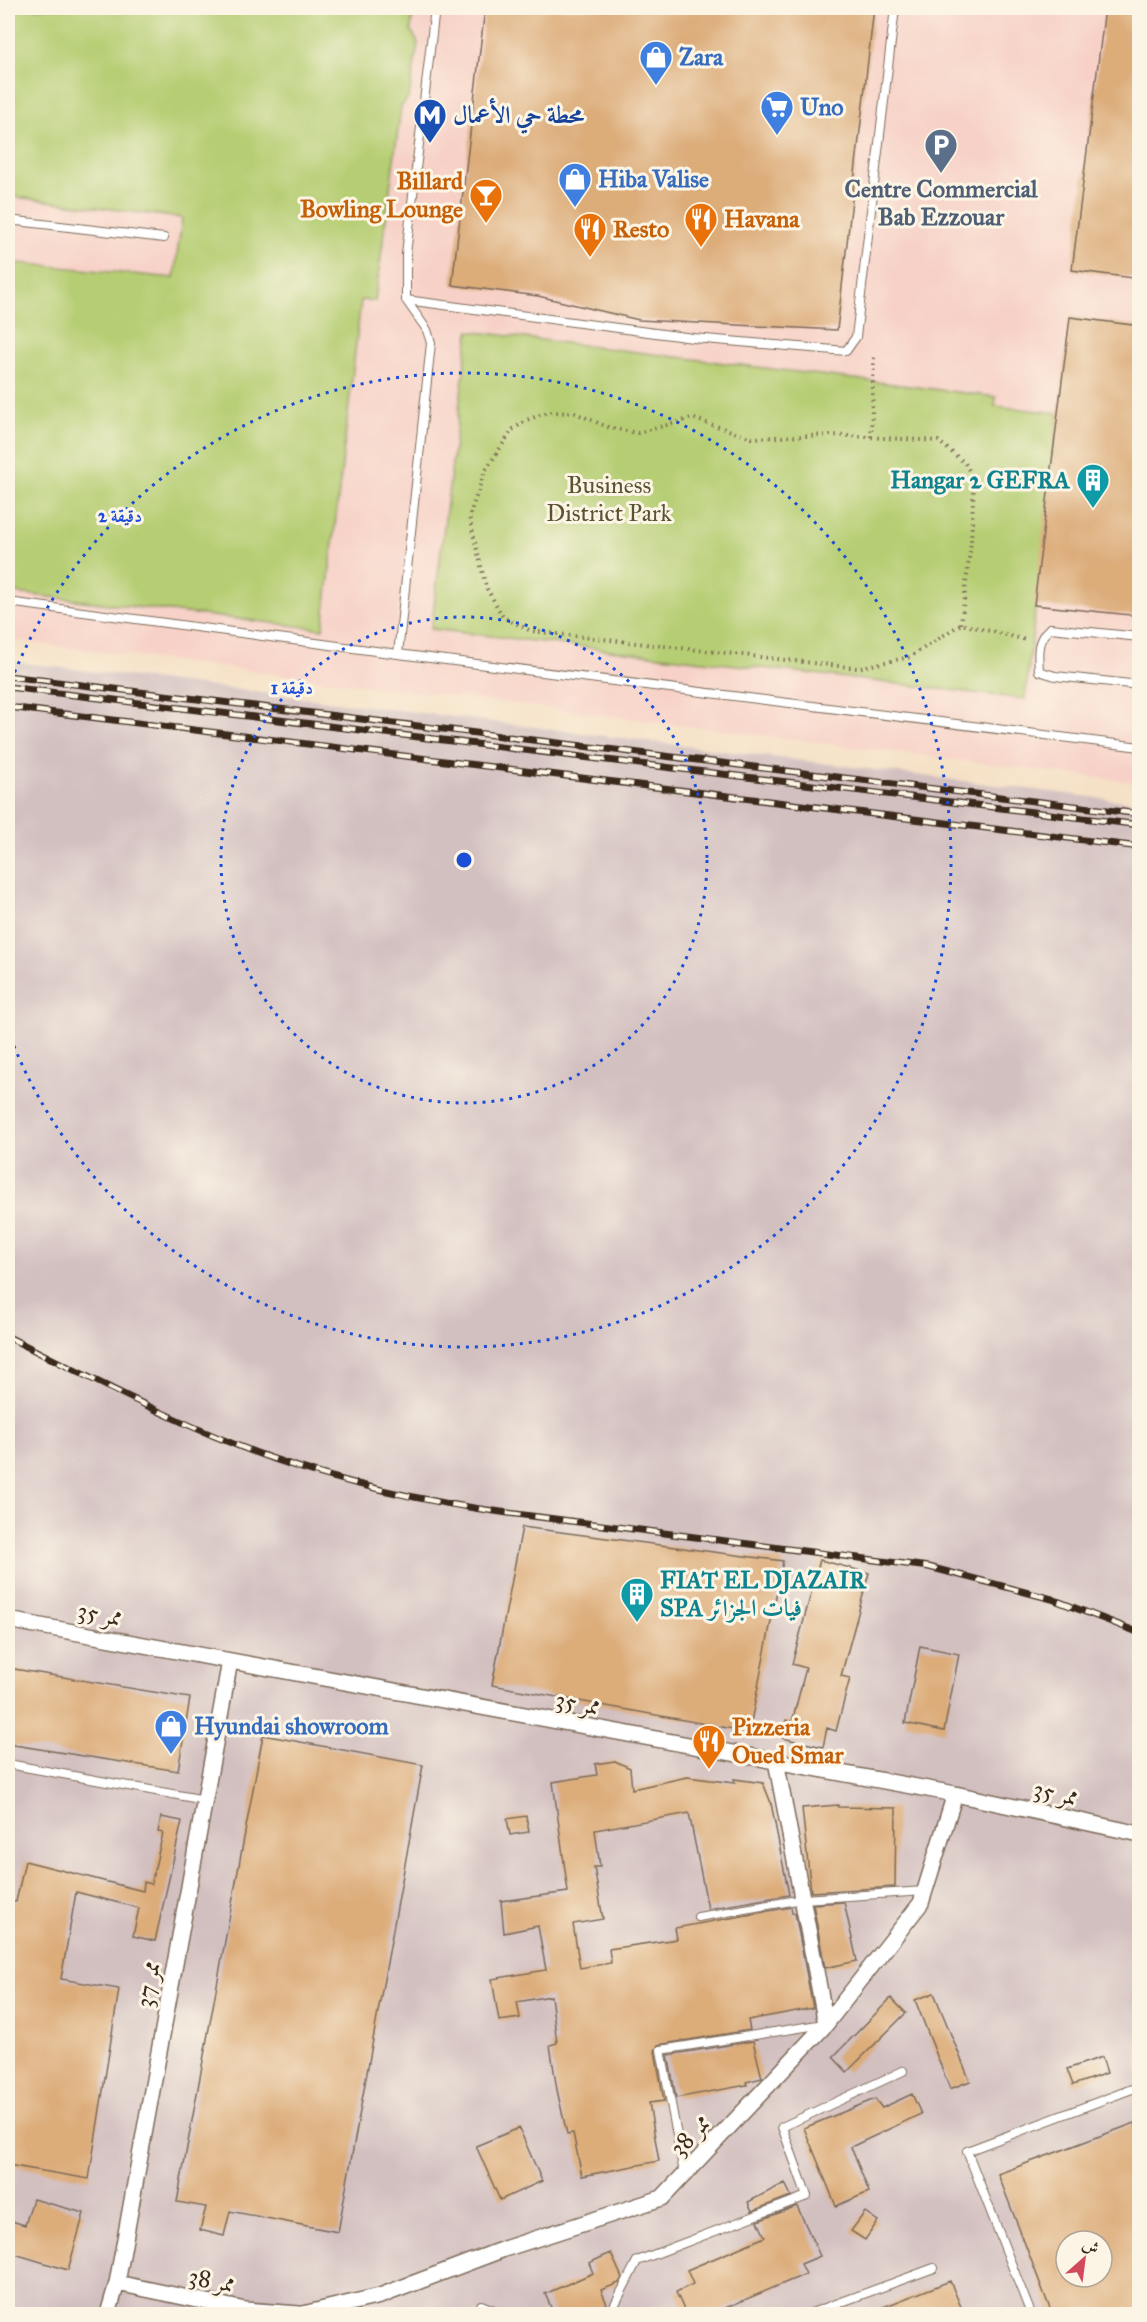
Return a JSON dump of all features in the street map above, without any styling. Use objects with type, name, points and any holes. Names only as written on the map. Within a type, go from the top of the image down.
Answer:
[{"type":"street","name":"ممر 35","points":[[8,1620],[955,1794],[1140,1834]]},
{"type":"street","name":"ممر 37","points":[[108,2314],[117,2283],[230,1661]]},
{"type":"street","points":[[776,1761],[826,2024]]},
{"type":"street","name":"ممر 38","points":[[117,2283],[245,2310],[301,2314],[380,2296],[504,2249],[662,2198],[826,2024],[921,1903],[955,1794]]},
{"type":"lane","points":[[398,654],[431,343],[427,330],[406,300],[406,254],[435,8]]},
{"type":"lane","points":[[406,300],[693,338],[846,351],[856,337],[895,8]]},
{"type":"lane","points":[[8,220],[164,238]]},
{"type":"lane","points":[[8,602],[398,654],[1140,747]]},
{"type":"lane","points":[[1140,637],[1050,628],[1039,643],[1039,671],[1055,676],[1140,685]]},
{"type":"lane","points":[[8,1764],[205,1800]]},
{"type":"lane","points":[[698,1917],[803,1899],[926,1890]]},
{"type":"lane","points":[[684,2173],[661,2050],[826,2024]]},
{"type":"lane","points":[[610,2314],[637,2261],[807,2196],[782,2127],[903,2071]]},
{"type":"lane","points":[[1031,2314],[967,2151],[1140,2086]]},
{"type":"lane","points":[[809,2314],[934,2268]]},
{"type":"lane","points":[[477,2314],[481,2306],[504,2314]]},
{"type":"path","points":[[871,436],[874,356]]},
{"type":"path","points":[[961,624],[971,542],[974,480],[964,463],[938,441],[871,436],[752,438],[692,418],[638,433],[610,428],[575,413],[548,412],[527,420],[512,430],[485,471],[469,517],[486,587],[503,616],[531,631],[857,668],[910,657],[961,624],[1039,643]]},
{"type":"shaded area","points":[[8,8],[1139,8],[1139,783],[8,640]]},
{"type":"shaded area","points":[[8,661],[1139,803],[1139,2314],[8,2314]]},
{"type":"green space","points":[[8,8],[413,8],[411,30],[418,43],[409,97],[401,107],[375,301],[361,300],[323,629],[8,592],[8,262],[174,278],[182,218],[8,196]]},
{"type":"green space","name":"Business District Park","points":[[469,331],[996,397],[995,406],[1058,413],[1025,699],[431,629]]},
{"type":"building","points":[[485,8],[874,8],[837,330],[639,320],[538,296],[452,285]]},
{"type":"building","points":[[1105,8],[1140,8],[1140,279],[1072,270]]},
{"type":"building","name":"Hangar 2 GEFRA","points":[[1070,317],[1140,326],[1140,616],[1034,605]]},
{"type":"building","name":"FIAT EL DJAZAIR SPA فيات الجزائر","points":[[522,1527],[783,1561],[749,1732],[492,1685]]},
{"type":"building","points":[[820,1560],[869,1573],[841,1676],[850,1678],[836,1731],[827,1728],[823,1747],[782,1738],[786,1720],[792,1722],[806,1668],[792,1664]]},
{"type":"building","points":[[920,1646],[959,1654],[944,1731],[905,1723]]},
{"type":"building","points":[[8,1668],[190,1698],[178,1771],[8,1744]]},
{"type":"building","points":[[263,1735],[423,1765],[338,2232],[230,2211],[224,2236],[200,2230],[206,2207],[177,2202]]},
{"type":"building","points":[[615,1761],[630,1768],[632,1789],[687,1777],[735,1783],[734,1779],[763,1783],[771,1803],[789,1895],[708,1909],[689,1813],[595,1830],[600,1867],[594,1867],[603,1919],[573,1924],[580,1968],[611,1963],[609,1949],[677,1939],[675,1928],[791,1907],[792,1913],[795,1913],[813,2008],[748,2020],[750,2030],[658,2045],[655,2051],[664,2101],[649,2103],[659,2161],[582,2176],[573,2133],[567,2134],[557,2090],[550,2045],[557,2043],[551,1996],[517,2002],[520,2018],[499,2021],[492,1979],[546,1970],[538,1926],[504,1933],[501,1901],[568,1892],[553,1782],[597,1775],[595,1764]]},
{"type":"building","points":[[838,1805],[838,1807],[896,1808],[895,1887],[811,1892],[802,1808]]},
{"type":"building","points":[[526,1816],[529,1832],[510,1835],[507,1819]]},
{"type":"building","points":[[161,1817],[182,1821],[155,1941],[133,1936],[139,1908],[76,1892],[61,1979],[119,1989],[89,2179],[8,2165],[8,1901],[16,1902],[25,1861],[143,1891],[144,1882],[151,1884],[163,1833],[158,1832]]},
{"type":"building","points":[[844,1902],[857,1961],[825,1968],[813,1904]]},
{"type":"building","points":[[934,1993],[970,2081],[950,2089],[915,2000]]},
{"type":"building","points":[[891,1998],[906,2013],[847,2072],[833,2057]]},
{"type":"building","points":[[753,2041],[762,2078],[746,2082],[747,2085],[676,2098],[668,2055]]},
{"type":"building","points":[[1102,2057],[1107,2073],[1073,2085],[1067,2069]]},
{"type":"building","points":[[912,2094],[921,2114],[851,2147],[869,2192],[836,2206],[804,2128],[875,2099],[882,2108]]},
{"type":"building","points":[[1135,2123],[1140,2135],[1140,2314],[1052,2314],[998,2174]]},
{"type":"building","points":[[519,2128],[542,2181],[500,2200],[476,2146]]},
{"type":"building","points":[[785,2183],[791,2196],[752,2211],[748,2202]]},
{"type":"building","points":[[33,2199],[84,2213],[68,2270],[8,2252],[8,2220],[25,2225]]},
{"type":"building","points":[[797,2206],[820,2256],[801,2264],[806,2274],[711,2314],[686,2314],[676,2292],[693,2284],[687,2270],[765,2237],[758,2221]]},
{"type":"building","points":[[865,2212],[878,2221],[865,2240],[851,2231]]},
{"type":"building","points":[[611,2253],[622,2278],[619,2283],[601,2290],[607,2304],[583,2314],[554,2314],[545,2294],[593,2273],[589,2263]]},
{"type":"building","points":[[950,2281],[964,2314],[868,2314],[868,2313]]},
{"type":"railway","points":[[8,676],[1140,814]]},
{"type":"railway","points":[[8,687],[1140,825]]},
{"type":"railway","points":[[8,707],[1140,847]]},
{"type":"railway","points":[[8,1337],[202,1431],[297,1467],[357,1484],[477,1509],[929,1567],[1052,1599],[1140,1633]]},
{"type":"place","name":"Zara","points":[[656,86]]},
{"type":"place","name":"Uno","points":[[777,136]]},
{"type":"place","name":"محطة حي الأعمال","points":[[430,144]]},
{"type":"place","name":"Centre Commercial Bab Ezzouar","points":[[941,174]]},
{"type":"place","name":"Hiba Valise","points":[[575,208]]},
{"type":"place","name":"Billard Bowling Lounge","points":[[486,224]]},
{"type":"place","name":"Havana","points":[[701,248]]},
{"type":"place","name":"Resto","points":[[590,258]]},
{"type":"place","name":"Hangar 2 GEFRA","points":[[1093,509]]},
{"type":"place","name":"FIAT EL DJAZAIR SPA فيات الجزائر","points":[[637,1623]]},
{"type":"place","name":"Hyundai showroom","points":[[171,1755]]},
{"type":"place","name":"Pizzeria Oued Smar","points":[[709,1770]]}]
